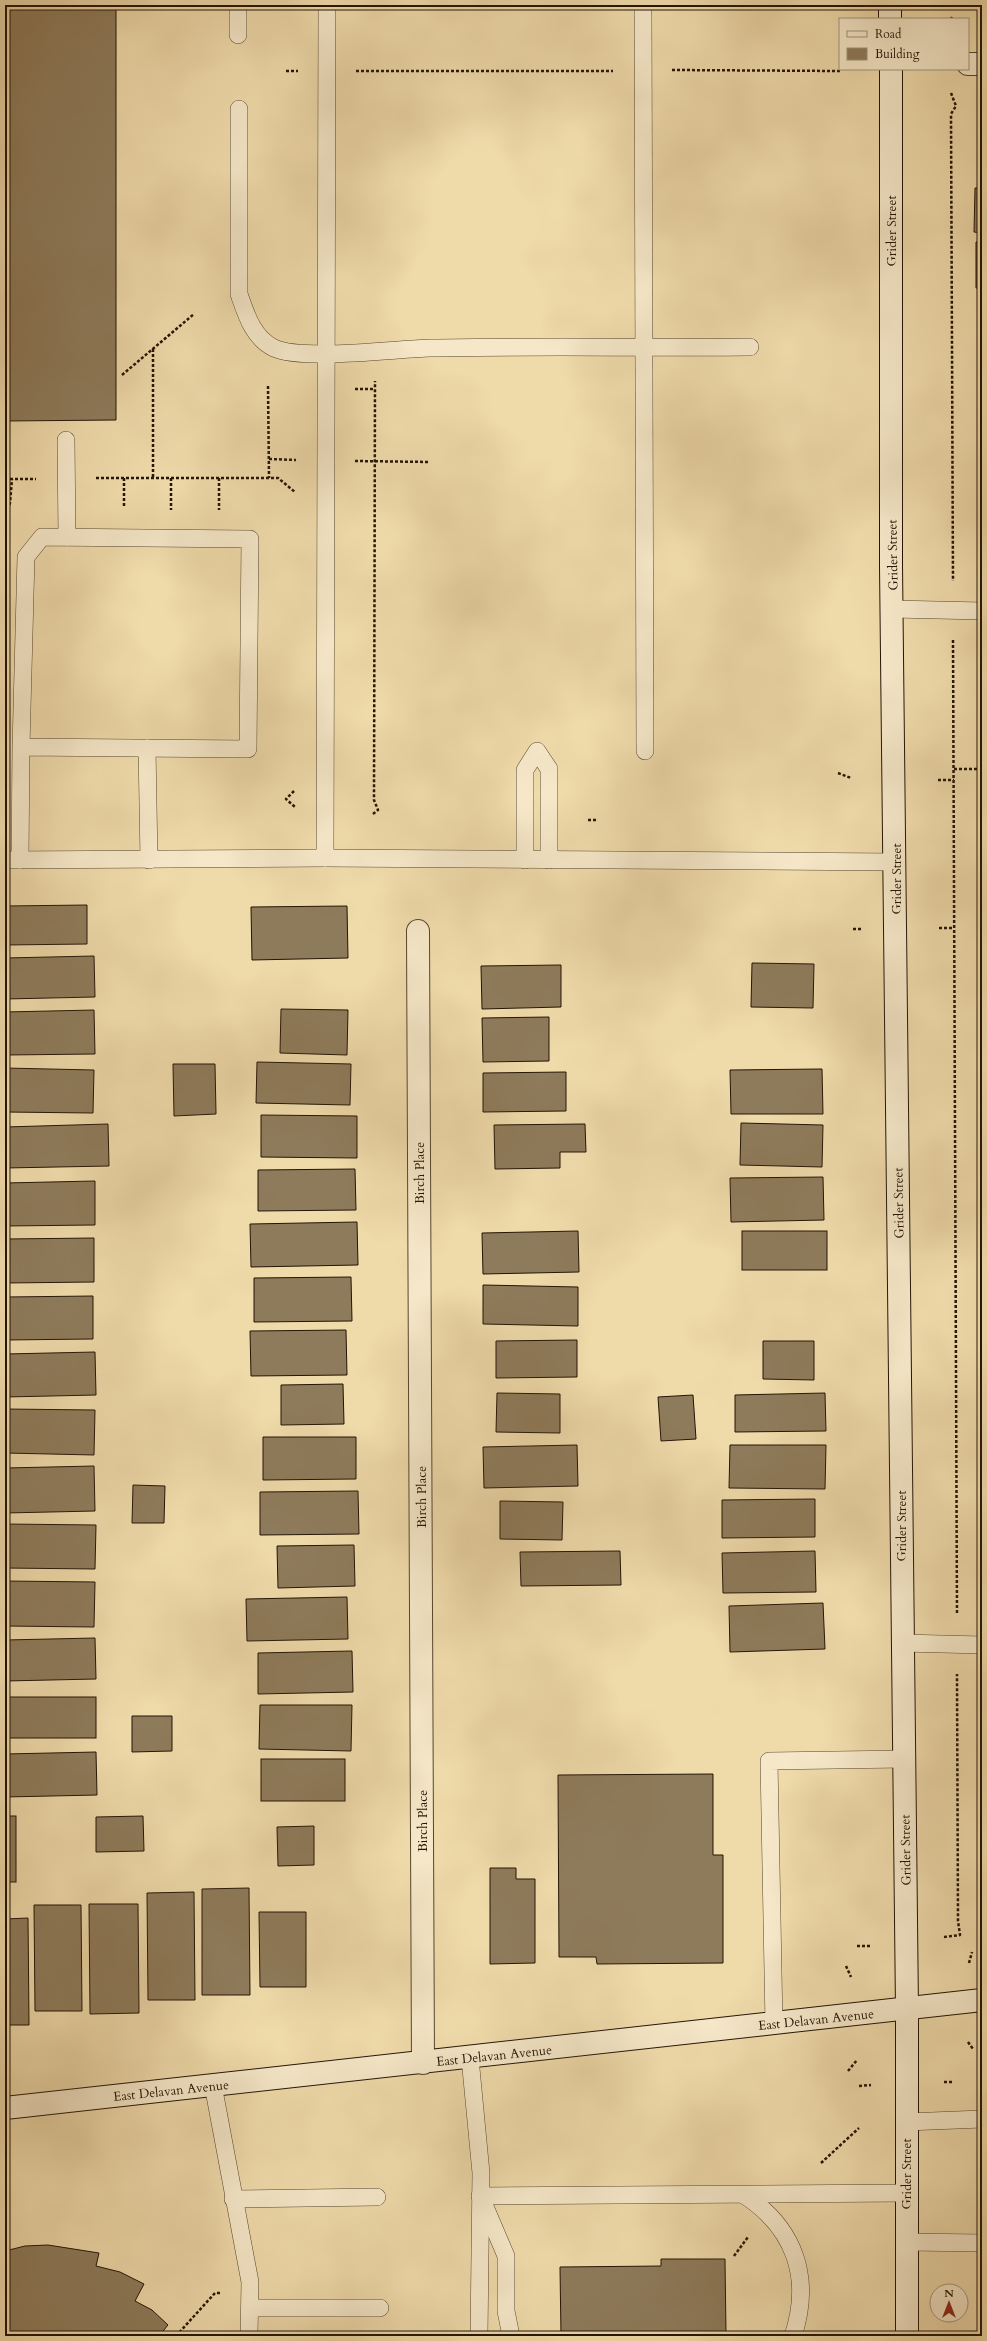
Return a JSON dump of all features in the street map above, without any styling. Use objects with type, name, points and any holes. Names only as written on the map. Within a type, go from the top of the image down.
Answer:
[{"type":"street","points":[[890,5],[890,18]]},
{"type":"street","points":[[969,64],[982,64]]},
{"type":"street","name":"Grider Street","points":[[890,70],[903,1759],[907,2010],[907,2336]]},
{"type":"street","name":"Birch Place","points":[[418,931],[423,2063]]},
{"type":"street","name":"East Delavan Avenue","points":[[5,2108],[907,2010],[982,2000]]},
{"type":"lane","points":[[238,5],[238,35]]},
{"type":"lane","points":[[326,858],[327,5]]},
{"type":"lane","points":[[643,5],[646,751]]},
{"type":"lane","points":[[238,109],[239,294],[247,318],[260,339],[274,348],[290,352],[326,353],[430,348],[750,347]]},
{"type":"lane","points":[[66,440],[67,537]]},
{"type":"lane","points":[[21,747],[248,749],[250,539],[42,537],[26,558],[21,747],[13,860],[326,858],[896,862]]},
{"type":"lane","points":[[893,610],[982,611]]},
{"type":"lane","points":[[147,748],[149,860]]},
{"type":"lane","points":[[525,860],[525,770],[537,751],[550,769],[549,860]]},
{"type":"lane","points":[[902,1643],[982,1645]]},
{"type":"lane","points":[[774,2024],[769,1761],[903,1759]]},
{"type":"lane","points":[[470,2058],[481,2173],[479,2336]]},
{"type":"lane","points":[[213,2086],[233,2199],[250,2282],[249,2336]]},
{"type":"lane","points":[[906,2122],[982,2119]]},
{"type":"lane","points":[[480,2196],[906,2193]]},
{"type":"lane","points":[[744,2195],[770,2215],[789,2241],[795,2256],[801,2288],[800,2309],[793,2336]]},
{"type":"lane","points":[[480,2196],[506,2256],[506,2311],[511,2336]]},
{"type":"lane","points":[[233,2199],[377,2197]]},
{"type":"lane","points":[[907,2242],[982,2243]]},
{"type":"lane","points":[[250,2308],[380,2308]]},
{"type":"path","points":[[355,71],[841,71]]},
{"type":"path","points":[[944,1937],[960,1935],[958,1913],[951,114],[956,106],[951,93]]},
{"type":"path","points":[[122,375],[194,314]]},
{"type":"path","points":[[153,350],[153,478]]},
{"type":"path","points":[[373,814],[378,810],[374,800],[375,376]]},
{"type":"path","points":[[268,386],[269,478]]},
{"type":"path","points":[[269,459],[297,460]]},
{"type":"path","points":[[348,461],[430,462]]},
{"type":"path","points":[[124,478],[124,514]]},
{"type":"path","points":[[171,478],[171,514]]},
{"type":"path","points":[[219,478],[219,514]]},
{"type":"path","points":[[105,479],[278,478]]},
{"type":"path","points":[[5,479],[32,479]]},
{"type":"path","points":[[5,514],[11,498],[12,479]]},
{"type":"path","points":[[954,769],[982,769]]},
{"type":"path","points":[[838,773],[851,778]]},
{"type":"path","points":[[938,780],[954,780]]},
{"type":"path","points":[[588,820],[597,820]]},
{"type":"path","points":[[939,928],[954,928]]},
{"type":"path","points":[[853,929],[864,929]]},
{"type":"path","points":[[857,1946],[871,1946]]},
{"type":"path","points":[[969,1963],[972,1952]]},
{"type":"path","points":[[846,1966],[851,1977]]},
{"type":"path","points":[[968,2042],[973,2049]]},
{"type":"path","points":[[848,2070],[857,2060]]},
{"type":"path","points":[[944,2082],[954,2082]]},
{"type":"path","points":[[858,2086],[871,2086]]},
{"type":"path","points":[[816,2168],[858,2128]]},
{"type":"path","points":[[734,2256],[750,2234]]},
{"type":"path","points":[[176,2336],[215,2294],[222,2294]]},
{"type":"building","points":[[5,5],[116,5],[116,420],[5,421]]},
{"type":"building","points":[[975,188],[982,188],[982,233],[974,232]]},
{"type":"building","points":[[982,241],[982,288],[976,288],[976,242]]},
{"type":"building","points":[[981,418],[982,463],[980,463]]},
{"type":"building","points":[[979,473],[982,473],[982,519],[979,519]]},
{"type":"building","points":[[87,905],[87,944],[5,945],[5,906]]},
{"type":"building","points":[[347,906],[348,958],[252,960],[251,907]]},
{"type":"building","points":[[94,956],[95,997],[5,999],[5,958]]},
{"type":"building","points":[[752,963],[814,964],[813,1008],[751,1007]]},
{"type":"building","points":[[561,965],[561,1007],[482,1009],[481,966]]},
{"type":"building","points":[[281,1009],[348,1010],[347,1055],[280,1053]]},
{"type":"building","points":[[94,1010],[95,1054],[5,1055],[5,1012]]},
{"type":"building","points":[[549,1017],[549,1061],[483,1062],[482,1018]]},
{"type":"building","points":[[257,1062],[351,1064],[350,1105],[256,1103]]},
{"type":"building","points":[[173,1064],[215,1064],[216,1114],[174,1116]]},
{"type":"building","points":[[5,1068],[94,1070],[93,1113],[5,1112]]},
{"type":"building","points":[[822,1069],[823,1114],[731,1114],[730,1070]]},
{"type":"building","points":[[566,1072],[566,1111],[483,1112],[483,1073]]},
{"type":"building","points":[[261,1115],[357,1116],[357,1158],[261,1157]]},
{"type":"building","points":[[741,1123],[823,1125],[822,1167],[740,1165]]},
{"type":"building","points":[[108,1124],[109,1166],[5,1168],[5,1127]]},
{"type":"building","points":[[585,1124],[586,1152],[560,1152],[560,1168],[495,1169],[494,1125]]},
{"type":"building","points":[[355,1169],[356,1210],[258,1211],[258,1170]]},
{"type":"building","points":[[823,1177],[824,1220],[731,1222],[730,1178]]},
{"type":"building","points":[[95,1181],[95,1225],[5,1226],[5,1183]]},
{"type":"building","points":[[357,1222],[358,1265],[251,1267],[250,1224]]},
{"type":"building","points":[[578,1231],[579,1272],[483,1274],[482,1233]]},
{"type":"building","points":[[742,1231],[827,1231],[827,1270],[742,1270]]},
{"type":"building","points":[[94,1238],[94,1282],[5,1283],[5,1239]]},
{"type":"building","points":[[351,1277],[352,1321],[254,1322],[254,1278]]},
{"type":"building","points":[[483,1285],[578,1287],[578,1326],[483,1324]]},
{"type":"building","points":[[93,1296],[93,1339],[5,1340],[5,1297]]},
{"type":"building","points":[[346,1330],[347,1375],[251,1376],[250,1331]]},
{"type":"building","points":[[577,1340],[577,1377],[496,1378],[496,1341]]},
{"type":"building","points":[[763,1341],[814,1341],[814,1380],[763,1379]]},
{"type":"building","points":[[95,1352],[96,1395],[5,1397],[5,1354]]},
{"type":"building","points":[[343,1384],[344,1424],[281,1425],[281,1385]]},
{"type":"building","points":[[497,1393],[560,1394],[560,1433],[496,1432]]},
{"type":"building","points":[[825,1393],[826,1431],[735,1432],[735,1395]]},
{"type":"building","points":[[693,1395],[696,1439],[661,1441],[658,1397]]},
{"type":"building","points":[[5,1409],[95,1410],[94,1455],[5,1453]]},
{"type":"building","points":[[263,1437],[356,1437],[356,1479],[263,1480]]},
{"type":"building","points":[[577,1445],[578,1486],[484,1488],[483,1447]]},
{"type":"building","points":[[730,1445],[826,1445],[825,1489],[729,1488]]},
{"type":"building","points":[[94,1466],[95,1511],[5,1513],[5,1468]]},
{"type":"building","points":[[133,1485],[165,1486],[164,1523],[132,1523]]},
{"type":"building","points":[[358,1491],[359,1534],[260,1535],[260,1492]]},
{"type":"building","points":[[815,1499],[815,1537],[722,1538],[722,1500]]},
{"type":"building","points":[[500,1501],[563,1502],[562,1540],[500,1539]]},
{"type":"building","points":[[5,1524],[96,1525],[95,1569],[5,1568]]},
{"type":"building","points":[[354,1545],[355,1586],[278,1588],[277,1546]]},
{"type":"building","points":[[620,1551],[621,1585],[521,1586],[520,1552]]},
{"type":"building","points":[[815,1551],[816,1592],[723,1593],[722,1553]]},
{"type":"building","points":[[5,1581],[95,1582],[94,1627],[5,1626]]},
{"type":"building","points":[[347,1597],[348,1639],[247,1641],[246,1599]]},
{"type":"building","points":[[823,1603],[825,1649],[730,1652],[729,1606]]},
{"type":"building","points":[[95,1638],[96,1679],[5,1681],[5,1640]]},
{"type":"building","points":[[352,1651],[353,1692],[258,1694],[258,1653]]},
{"type":"building","points":[[5,1697],[96,1697],[96,1738],[5,1738]]},
{"type":"building","points":[[260,1705],[352,1705],[351,1751],[259,1749]]},
{"type":"building","points":[[132,1716],[172,1716],[172,1751],[132,1752]]},
{"type":"building","points":[[96,1752],[97,1795],[5,1797],[5,1754]]},
{"type":"building","points":[[261,1759],[345,1759],[345,1801],[261,1801]]},
{"type":"building","points":[[713,1774],[713,1855],[723,1855],[723,1963],[597,1964],[596,1957],[559,1957],[558,1775]]},
{"type":"building","points":[[5,1816],[16,1816],[16,1882],[5,1882]]},
{"type":"building","points":[[143,1816],[144,1851],[96,1852],[96,1817]]},
{"type":"building","points":[[314,1826],[314,1865],[278,1866],[277,1827]]},
{"type":"building","points":[[490,1868],[516,1868],[516,1879],[535,1879],[535,1963],[490,1964]]},
{"type":"building","points":[[249,1888],[250,1995],[202,1995],[202,1889]]},
{"type":"building","points":[[194,1892],[195,2000],[148,2000],[147,1893]]},
{"type":"building","points":[[89,1904],[138,1904],[139,2013],[90,2014]]},
{"type":"building","points":[[34,1905],[81,1905],[82,2011],[35,2011]]},
{"type":"building","points":[[259,1912],[306,1912],[306,1987],[260,1987]]},
{"type":"building","points":[[28,1918],[29,2025],[5,2025],[5,1919]]},
{"type":"building","points":[[48,2245],[99,2253],[96,2266],[120,2272],[144,2284],[135,2301],[152,2310],[168,2325],[159,2336],[5,2336],[5,2251],[25,2246]]},
{"type":"building","points":[[661,2259],[725,2259],[726,2333],[717,2333],[717,2336],[561,2336],[560,2267],[661,2266]]}]
